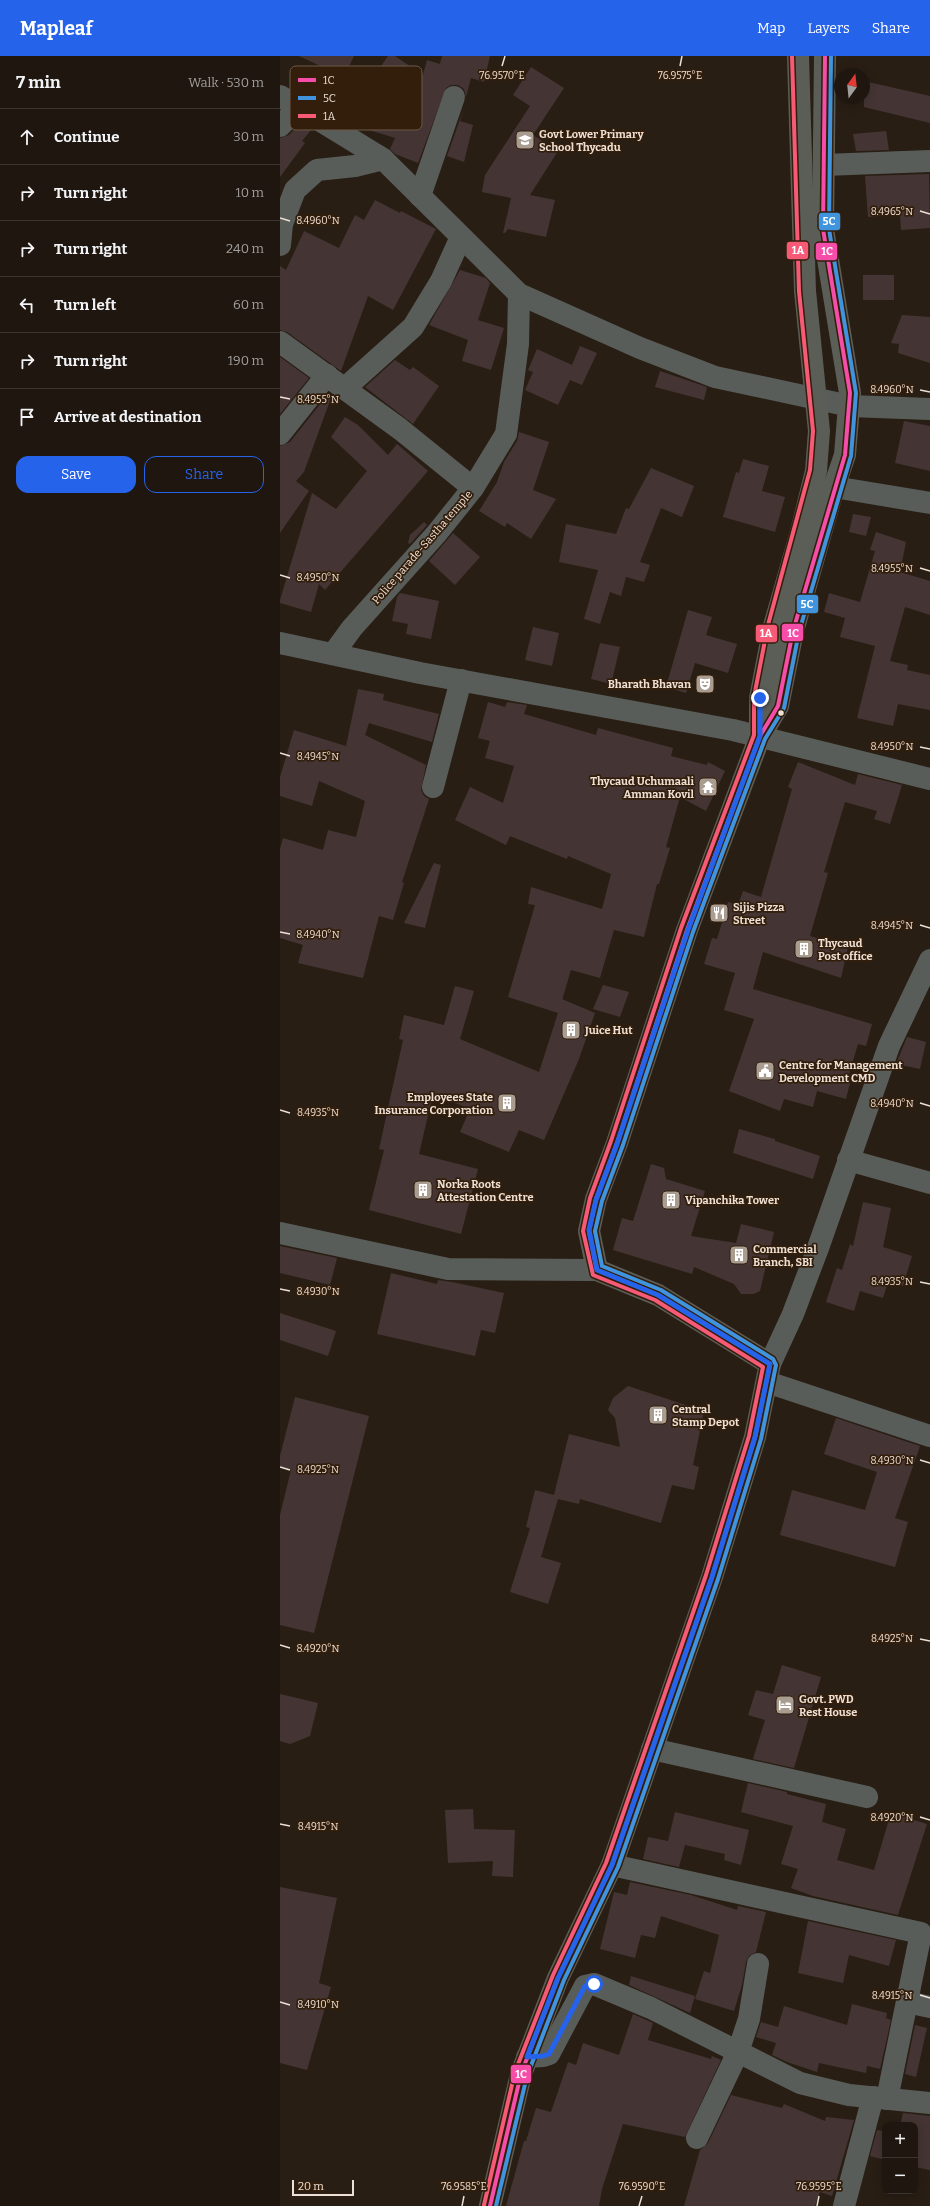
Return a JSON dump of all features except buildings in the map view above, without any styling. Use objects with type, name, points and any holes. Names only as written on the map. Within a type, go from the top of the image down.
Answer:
[{"type":"main road","points":[[760,736],[760,698],[774,626],[801,532],[816,471],[819,431],[806,291],[798,56]]},
{"type":"main road","points":[[490,2206],[515,2097],[527,2057],[558,1978],[612,1865],[716,1564],[755,1437],[768,1373],[658,1295],[597,1270],[589,1230],[596,1200],[617,1144],[688,930],[760,736],[778,706],[793,631],[834,486],[845,455],[850,393],[823,229],[825,56]]},
{"type":"street","points":[[280,96],[290,102]]},
{"type":"street","points":[[420,196],[454,97]]},
{"type":"street","points":[[280,126],[290,115]]},
{"type":"street","points":[[336,130],[383,159],[519,294],[640,348],[716,377],[850,406],[930,408]]},
{"type":"street","points":[[280,245],[282,224],[294,190],[317,170],[355,166],[383,159]]},
{"type":"street","points":[[824,165],[930,160]]},
{"type":"street","points":[[345,388],[413,327],[441,281],[461,237]]},
{"type":"street","name":"Police parade-Sastha temple","points":[[333,654],[352,628],[437,533],[473,488],[506,434],[518,344],[519,294]]},
{"type":"street","points":[[280,342],[345,388],[473,488]]},
{"type":"street","points":[[280,434],[326,375]]},
{"type":"street","points":[[834,486],[930,503]]},
{"type":"street","points":[[280,643],[460,680],[760,736],[930,779]]},
{"type":"street","points":[[433,787],[460,680]]},
{"type":"street","points":[[930,960],[889,1046],[818,1248],[793,1314],[768,1373],[930,1436]]},
{"type":"street","points":[[848,1160],[930,1183]]},
{"type":"street","points":[[280,1233],[448,1269],[597,1270]]},
{"type":"street","points":[[652,1749],[867,1797]]},
{"type":"street","points":[[612,1865],[921,1933],[907,2002],[880,2098],[844,2206]]},
{"type":"street","points":[[697,2138],[738,2052],[749,2019],[758,1964]]},
{"type":"street","points":[[527,2057],[549,2054],[585,1986],[590,1983],[651,2008],[800,2083],[849,2095],[930,2103]]},
{"type":"street","points":[[907,2002],[930,2006]]},
{"type":"transit line","name":"1A","points":[[484,2205],[515,2072],[553,1975],[606,1863],[706,1575],[749,1436],[763,1367],[655,1300],[593,1275],[583,1231],[590,1198],[611,1141],[681,928],[754,735],[754,697],[768,625],[810,470],[813,431],[799,291],[792,56]]},
{"type":"transit line","name":"1C","points":[[490,2206],[521,2074],[558,1978],[612,1865],[712,1577],[755,1437],[770,1364],[658,1295],[597,1270],[589,1231],[596,1199],[617,1143],[687,930],[760,736],[778,706],[793,631],[845,455],[850,393],[823,229],[825,56]]},
{"type":"transit line","name":"5C","points":[[496,2206],[527,2076],[564,1980],[618,1867],[718,1579],[761,1439],[776,1365],[773,1359],[661,1290],[602,1266],[595,1231],[602,1201],[623,1145],[693,932],[765,739],[784,708],[799,632],[851,456],[856,393],[829,229],[831,56]]},
{"type":"place","name":"Govt Lower Primary School Thycadu","points":[[525,140]]},
{"type":"place","name":"Bharath Bhavan","points":[[705,684]]},
{"type":"place","name":"Thycaud Uchumaali Amman Kovil","points":[[708,787]]},
{"type":"place","name":"Sijis Pizza Street","points":[[719,913]]},
{"type":"place","name":"Thycaud Post office","points":[[804,949]]},
{"type":"place","name":"Juice Hut","points":[[571,1030]]},
{"type":"place","name":"Centre for Management Development CMD","points":[[765,1071]]},
{"type":"place","name":"Employees State Insurance Corporation","points":[[507,1103]]},
{"type":"place","name":"Norka Roots Attestation Centre","points":[[423,1190]]},
{"type":"place","name":"Vipanchika Tower","points":[[671,1200]]},
{"type":"place","name":"Commercial Branch, SBI","points":[[739,1255]]},
{"type":"place","name":"Central Stamp Depot","points":[[658,1415]]},
{"type":"place","name":"Govt. PWD Rest House","points":[[785,1705]]},
{"type":"route","points":[[594,1984],[590,1983],[585,1986],[549,2054],[547,2056],[527,2057],[558,1978],[612,1865],[712,1577],[755,1437],[770,1364],[658,1295],[597,1270],[589,1230],[596,1200],[617,1144],[688,930],[760,736],[760,698]]}]
